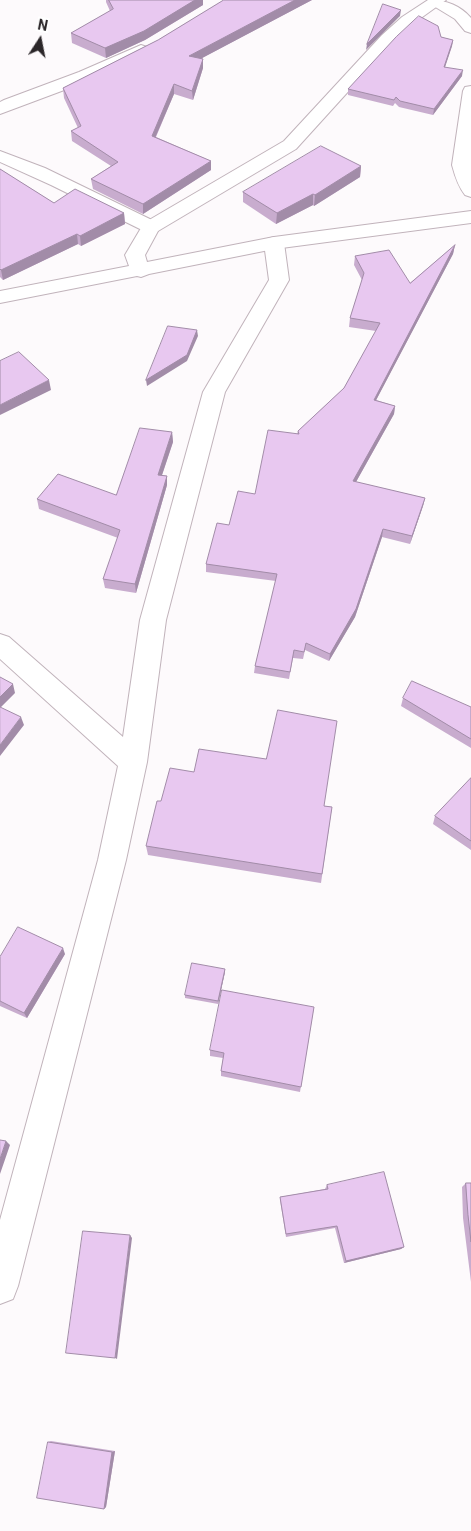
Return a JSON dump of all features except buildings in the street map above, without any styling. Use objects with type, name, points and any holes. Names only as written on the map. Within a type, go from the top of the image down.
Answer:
[{"type":"street","points":[[140,271],[135,255],[152,227],[290,145],[388,38],[408,20],[438,1],[461,16],[471,28]]},
{"type":"street","points":[[0,110],[10,104],[85,76],[152,45]]},
{"type":"street","points":[[471,91],[461,165],[464,177],[471,191]]},
{"type":"street","points":[[0,156],[35,168],[152,227]]},
{"type":"street","points":[[0,297],[48,286],[140,271],[274,243],[471,217]]},
{"type":"street","points":[[0,1286],[112,860],[133,762],[153,620],[214,392],[278,280],[274,243]]},
{"type":"street","points":[[0,644],[133,762]]}]
